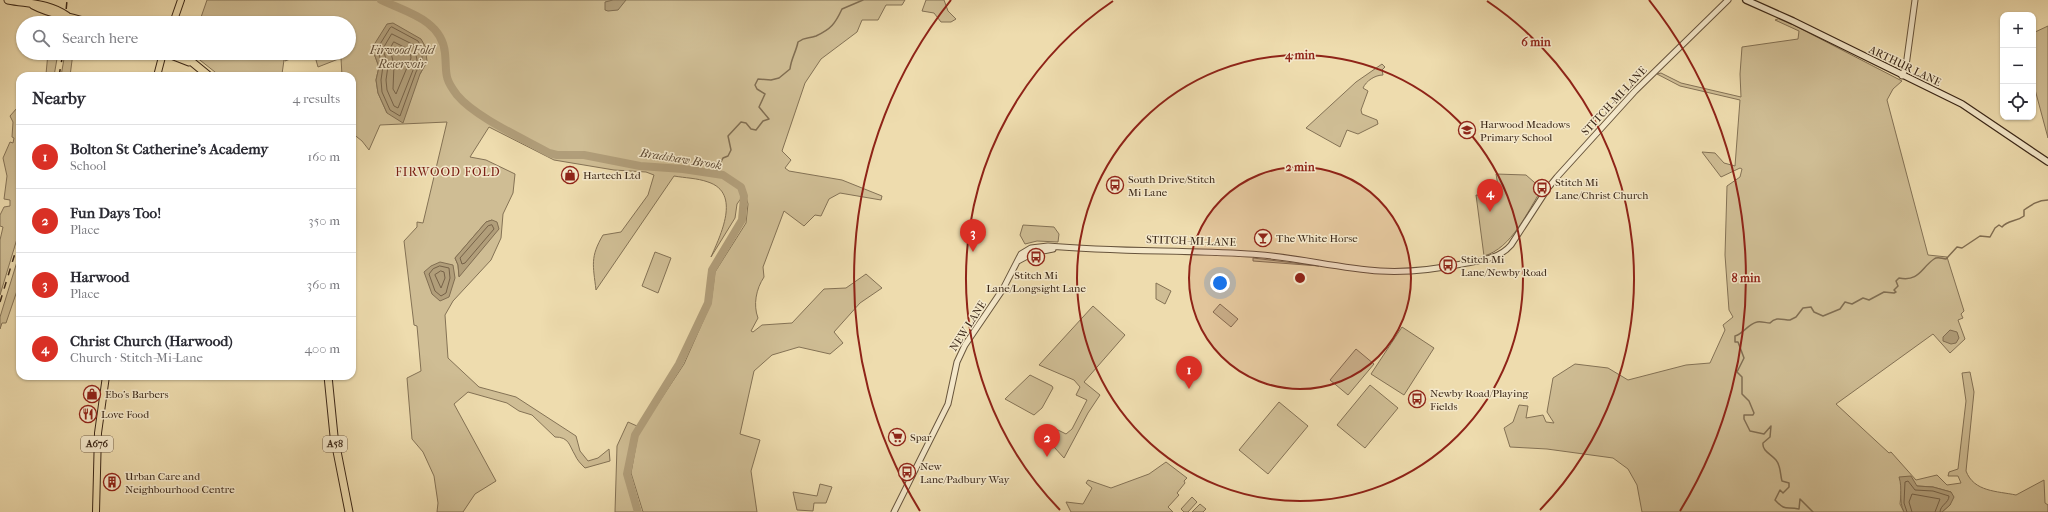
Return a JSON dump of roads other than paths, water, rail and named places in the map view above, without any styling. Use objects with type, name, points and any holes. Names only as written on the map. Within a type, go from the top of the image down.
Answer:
[{"type":"highway","points":[[8,0],[31,4],[44,11],[67,16]]},
{"type":"highway","points":[[184,60],[195,64]]},
{"type":"highway","points":[[190,60],[204,72]]},
{"type":"highway","name":"A58","points":[[328,380],[334,436],[349,512]]},
{"type":"main road","points":[[175,16],[181,0]]},
{"type":"main road","name":"ARTHUR LANE","points":[[1746,0],[1793,21],[1976,112],[2048,162]]},
{"type":"main road","points":[[158,72],[163,60]]},
{"type":"main road","name":"A676","points":[[96,512],[98,433],[105,380]]},
{"type":"street","name":"STITCH-MI-LANE","points":[[1017,262],[1021,254],[1031,248],[1042,246],[1263,255],[1392,272],[1433,270],[1491,258],[1509,248],[1548,188],[1630,97],[1728,0]]},
{"type":"street","points":[[1902,76],[1906,66],[1914,0]]},
{"type":"street","name":"NEW LANE","points":[[894,512],[948,404],[957,362],[965,345],[1003,289],[1017,262]]},
{"type":"water","points":[[613,0],[626,0],[618,10],[605,10],[605,2]]},
{"type":"water","name":"Firwood Fold Reservoir","points":[[393,23],[421,39],[425,46],[427,61],[420,74],[403,123],[387,113],[378,93],[376,80],[379,67],[372,48],[387,24]]},
{"type":"water","points":[[492,220],[497,222],[499,229],[459,277],[458,265],[455,258],[486,222]]},
{"type":"water","points":[[440,262],[453,265],[455,278],[449,297],[440,301],[432,294],[424,272],[431,266]]},
{"type":"water","points":[[1950,330],[1957,332],[1959,338],[1956,343],[1951,344],[1943,341],[1943,337]]},
{"type":"water","points":[[1911,476],[1917,486],[1933,487],[1951,492],[1954,497],[1950,505],[1942,512],[1904,512],[1901,503],[1901,486],[1899,477]]},
{"type":"waterway","name":"Bradshaw Brook","points":[[381,0],[411,13],[430,25],[437,32],[445,53],[448,79],[457,95],[465,103],[487,119],[549,153],[557,155],[584,155],[640,166],[683,169],[723,175],[741,187],[744,196],[742,220],[712,270],[708,303],[679,364],[635,435],[627,474],[638,512]]},
{"type":"waterway","points":[[715,174],[723,158],[728,156],[731,150],[728,136],[741,122],[746,123],[751,129],[756,130],[763,121],[769,119],[759,107],[765,94],[757,89],[755,85],[758,79],[771,80],[779,78],[790,69],[798,42],[805,38],[816,36],[825,31],[835,22],[842,9],[863,0]]},
{"type":"waterway","points":[[1813,512],[1800,499],[1799,509],[1784,507],[1775,500],[1780,490],[1783,493],[1789,487],[1789,483],[1782,481],[1778,462],[1765,450],[1763,446],[1763,443],[1770,437],[1771,426],[1764,434],[1750,431],[1744,419],[1744,415],[1753,415],[1754,413],[1749,401],[1742,394],[1742,377],[1737,372],[1744,358],[1738,342],[1735,342],[1735,336],[1757,322],[1770,323],[1777,319],[1790,320],[1796,317],[1803,308],[1811,307],[1814,312],[1823,316],[1840,309],[1845,302],[1852,304],[1863,298],[1869,300],[1884,292],[1894,293],[1896,292],[1894,290],[1898,286],[1896,281],[1899,278],[1906,279],[1915,276],[1936,258],[1946,259],[1957,247],[1962,248],[1980,236],[1990,237],[1995,228],[1999,225],[2002,227],[2007,223],[2021,218],[2024,216],[2024,210],[2029,206],[2044,200],[2048,200]]},
{"type":"railway","points":[[66,16],[67,0]]},
{"type":"railway","points":[[60,72],[62,60]]},
{"type":"railway","points":[[0,302],[16,250]]},
{"type":"place","name":"Harwood Meadows Primary School","points":[[1467,130]]},
{"type":"place","name":"Hartech Ltd","points":[[570,175]]},
{"type":"place","name":"South Drive/Stitch Mi Lane","points":[[1115,185]]},
{"type":"place","name":"Stitch Mi Lane/Christ Church","points":[[1542,188]]},
{"type":"place","name":"Christ Church (Harwood)","points":[[1490,212]]},
{"type":"place","name":"The White Horse","points":[[1263,238]]},
{"type":"place","name":"Harwood","points":[[973,252]]},
{"type":"place","name":"Stitch Mi Lane/Longsight Lane","points":[[1036,257]]},
{"type":"place","name":"Stitch Mi Lane/Newby Road","points":[[1448,265]]},
{"type":"place","name":"Bolton St Catherine's Academy","points":[[1189,389]]},
{"type":"place","name":"Ebo's Barbers","points":[[92,394]]},
{"type":"place","name":"Newby Road/Playing Fields","points":[[1417,399]]},
{"type":"place","name":"Love Food","points":[[88,414]]},
{"type":"place","name":"Spar","points":[[897,437]]},
{"type":"place","name":"Fun Days Too!","points":[[1047,457]]},
{"type":"place","name":"New Lane/Padbury Way","points":[[907,472]]},
{"type":"place","name":"Urban Care and Neighbourhood Centre","points":[[112,482]]},
{"type":"district","name":"FIRWOOD FOLD","points":[[448,172]]}]
